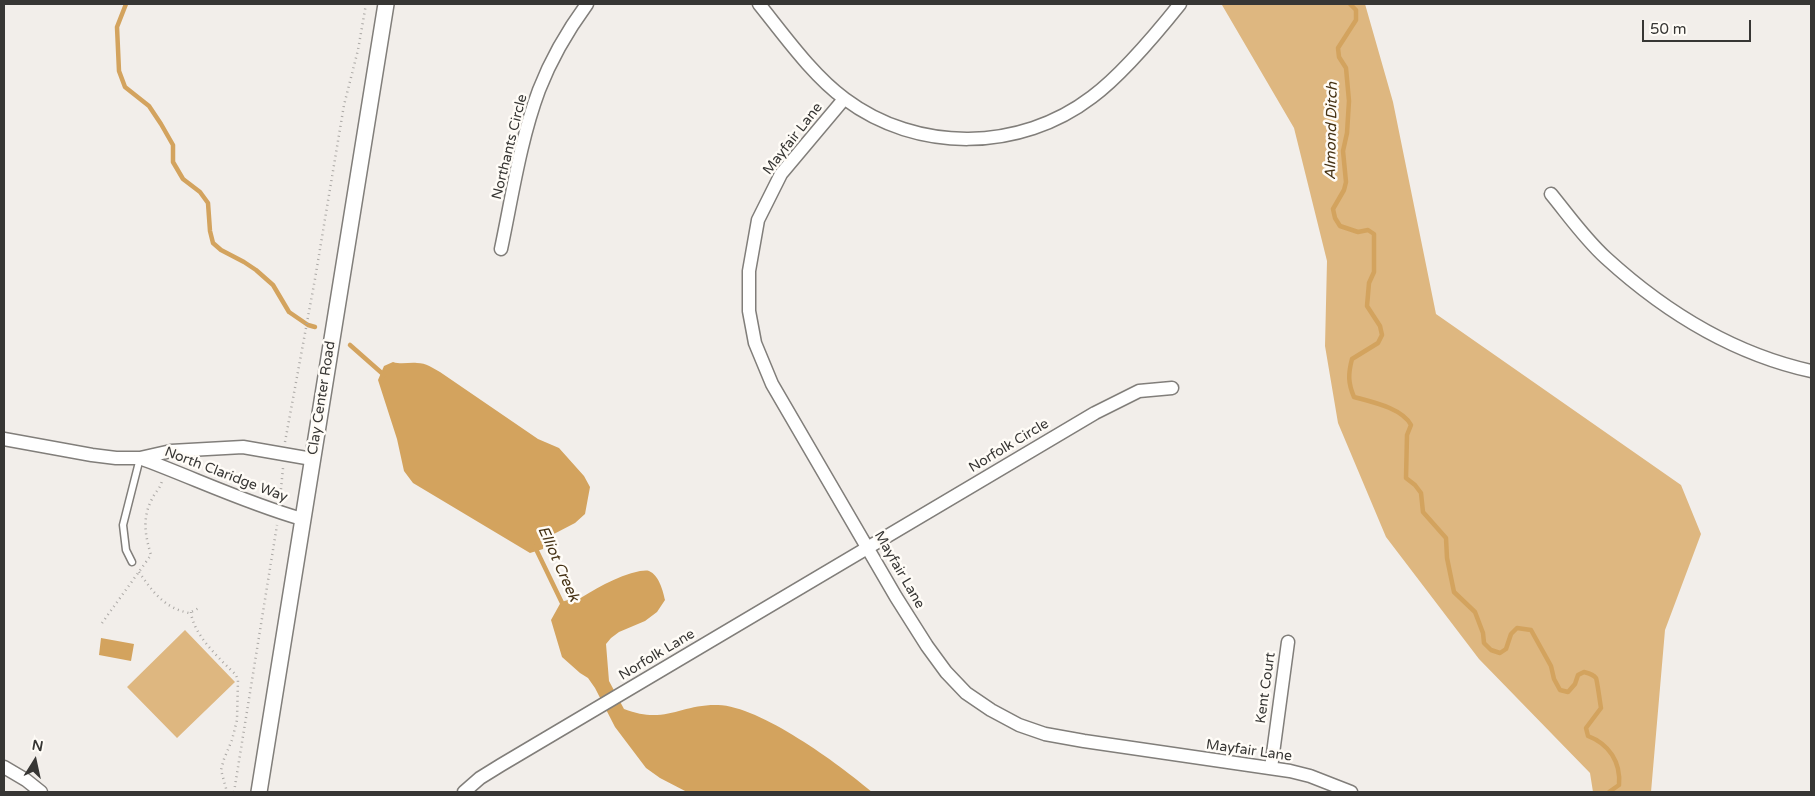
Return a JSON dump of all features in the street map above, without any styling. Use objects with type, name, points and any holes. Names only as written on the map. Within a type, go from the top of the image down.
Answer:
[{"type":"street","name":"Clay Center Road","points":[[259,792],[386,4]]},
{"type":"street","name":"Northants Circle","points":[[501,249],[528,126],[537,96],[561,44],[572,24],[587,4]]},
{"type":"street","points":[[759,4],[822,79],[844,99],[883,122],[910,132],[962,140],[1004,137],[1035,129],[1068,114],[1117,76],[1180,4]]},
{"type":"street","name":"Mayfair Lane","points":[[844,99],[781,174],[758,220],[748,271],[749,311],[755,343],[769,380],[906,614],[946,672],[966,693],[991,710],[1019,725],[1045,734],[1271,768],[1310,776],[1351,792]]},
{"type":"street","points":[[1551,194],[1606,258],[1664,305],[1709,332],[1736,345],[1763,357],[1811,371]]},
{"type":"street","name":"Norfolk Circle","points":[[868,547],[1130,394],[1139,391],[1172,388]]},
{"type":"street","name":"North Claridge Way","points":[[4,440],[92,455],[140,458],[171,452],[243,447],[312,459]]},
{"type":"street","name":"North Claridge Way","points":[[140,458],[250,503],[302,519]]},
{"type":"street","name":"Norfolk Lane","points":[[464,792],[480,778],[501,765],[868,547]]},
{"type":"street","name":"Kent Court","points":[[1271,768],[1288,642]]},
{"type":"street","points":[[4,767],[26,780],[41,792]]},
{"type":"lane","points":[[132,562],[126,550],[122,525],[140,458]]},
{"type":"path","points":[[234,792],[278,512],[284,454],[344,105],[358,50],[366,4]]},
{"type":"path","points":[[132,562],[159,599],[173,608],[191,612],[199,608]]},
{"type":"path","points":[[191,612],[192,619],[207,644],[236,675],[238,680],[237,720],[221,770],[227,792]]},
{"type":"shaded area","points":[[1223,4],[1365,4],[1393,102],[1436,314],[1681,485],[1701,534],[1665,630],[1651,792],[1593,792],[1590,773],[1479,659],[1386,537],[1338,423],[1325,346],[1327,261],[1294,128]]},
{"type":"shaded area","points":[[393,362],[420,363],[432,367],[538,439],[559,448],[584,476],[590,487],[585,514],[575,523],[550,536],[544,542],[543,549],[530,553],[413,483],[404,471],[397,439],[378,380],[384,366]]},
{"type":"shaded area","points":[[640,571],[649,571],[655,576],[660,584],[665,600],[657,612],[645,621],[619,632],[606,644],[609,681],[624,709],[638,713],[662,715],[693,707],[718,705],[735,708],[755,715],[798,738],[820,752],[872,792],[687,792],[660,778],[646,768],[615,727],[588,678],[562,657],[551,620],[561,602],[568,600],[573,603],[597,588]]},
{"type":"shaded area","points":[[185,630],[235,682],[177,738],[127,687]]},
{"type":"shaded area","points":[[101,638],[134,644],[131,661],[99,655]]},
{"type":"waterway","name":"Elliot Creek","points":[[126,4],[117,27],[119,71],[125,87],[149,106],[161,124],[173,145],[173,162],[183,179],[200,192],[208,203],[213,243],[221,250],[256,270],[273,285],[289,312],[308,325],[315,327]]},
{"type":"waterway","name":"Almond Ditch","points":[[1350,4],[1356,10],[1356,20],[1338,48],[1339,57],[1346,68],[1349,101],[1347,133],[1343,151],[1346,182],[1344,190],[1333,209],[1335,218],[1340,226],[1358,232],[1368,230],[1374,234],[1374,272],[1369,283],[1367,306],[1380,326],[1382,335],[1378,343],[1352,359],[1349,378],[1352,392],[1354,397],[1394,410],[1407,419],[1411,425],[1407,435],[1406,478],[1421,493],[1423,512],[1446,538],[1447,558],[1454,592],[1475,612],[1483,633],[1484,643],[1491,650],[1500,653],[1506,649],[1511,634],[1517,628],[1531,630],[1551,666],[1554,679],[1560,690],[1568,692],[1575,684],[1578,675],[1584,672],[1596,678],[1601,708],[1586,728],[1588,736],[1608,749],[1616,761],[1619,785],[1609,792]]},
{"type":"waterway","name":"Elliot Creek","points":[[350,345],[384,375]]},
{"type":"waterway","name":"Elliot Creek","points":[[535,547],[564,607]]}]
